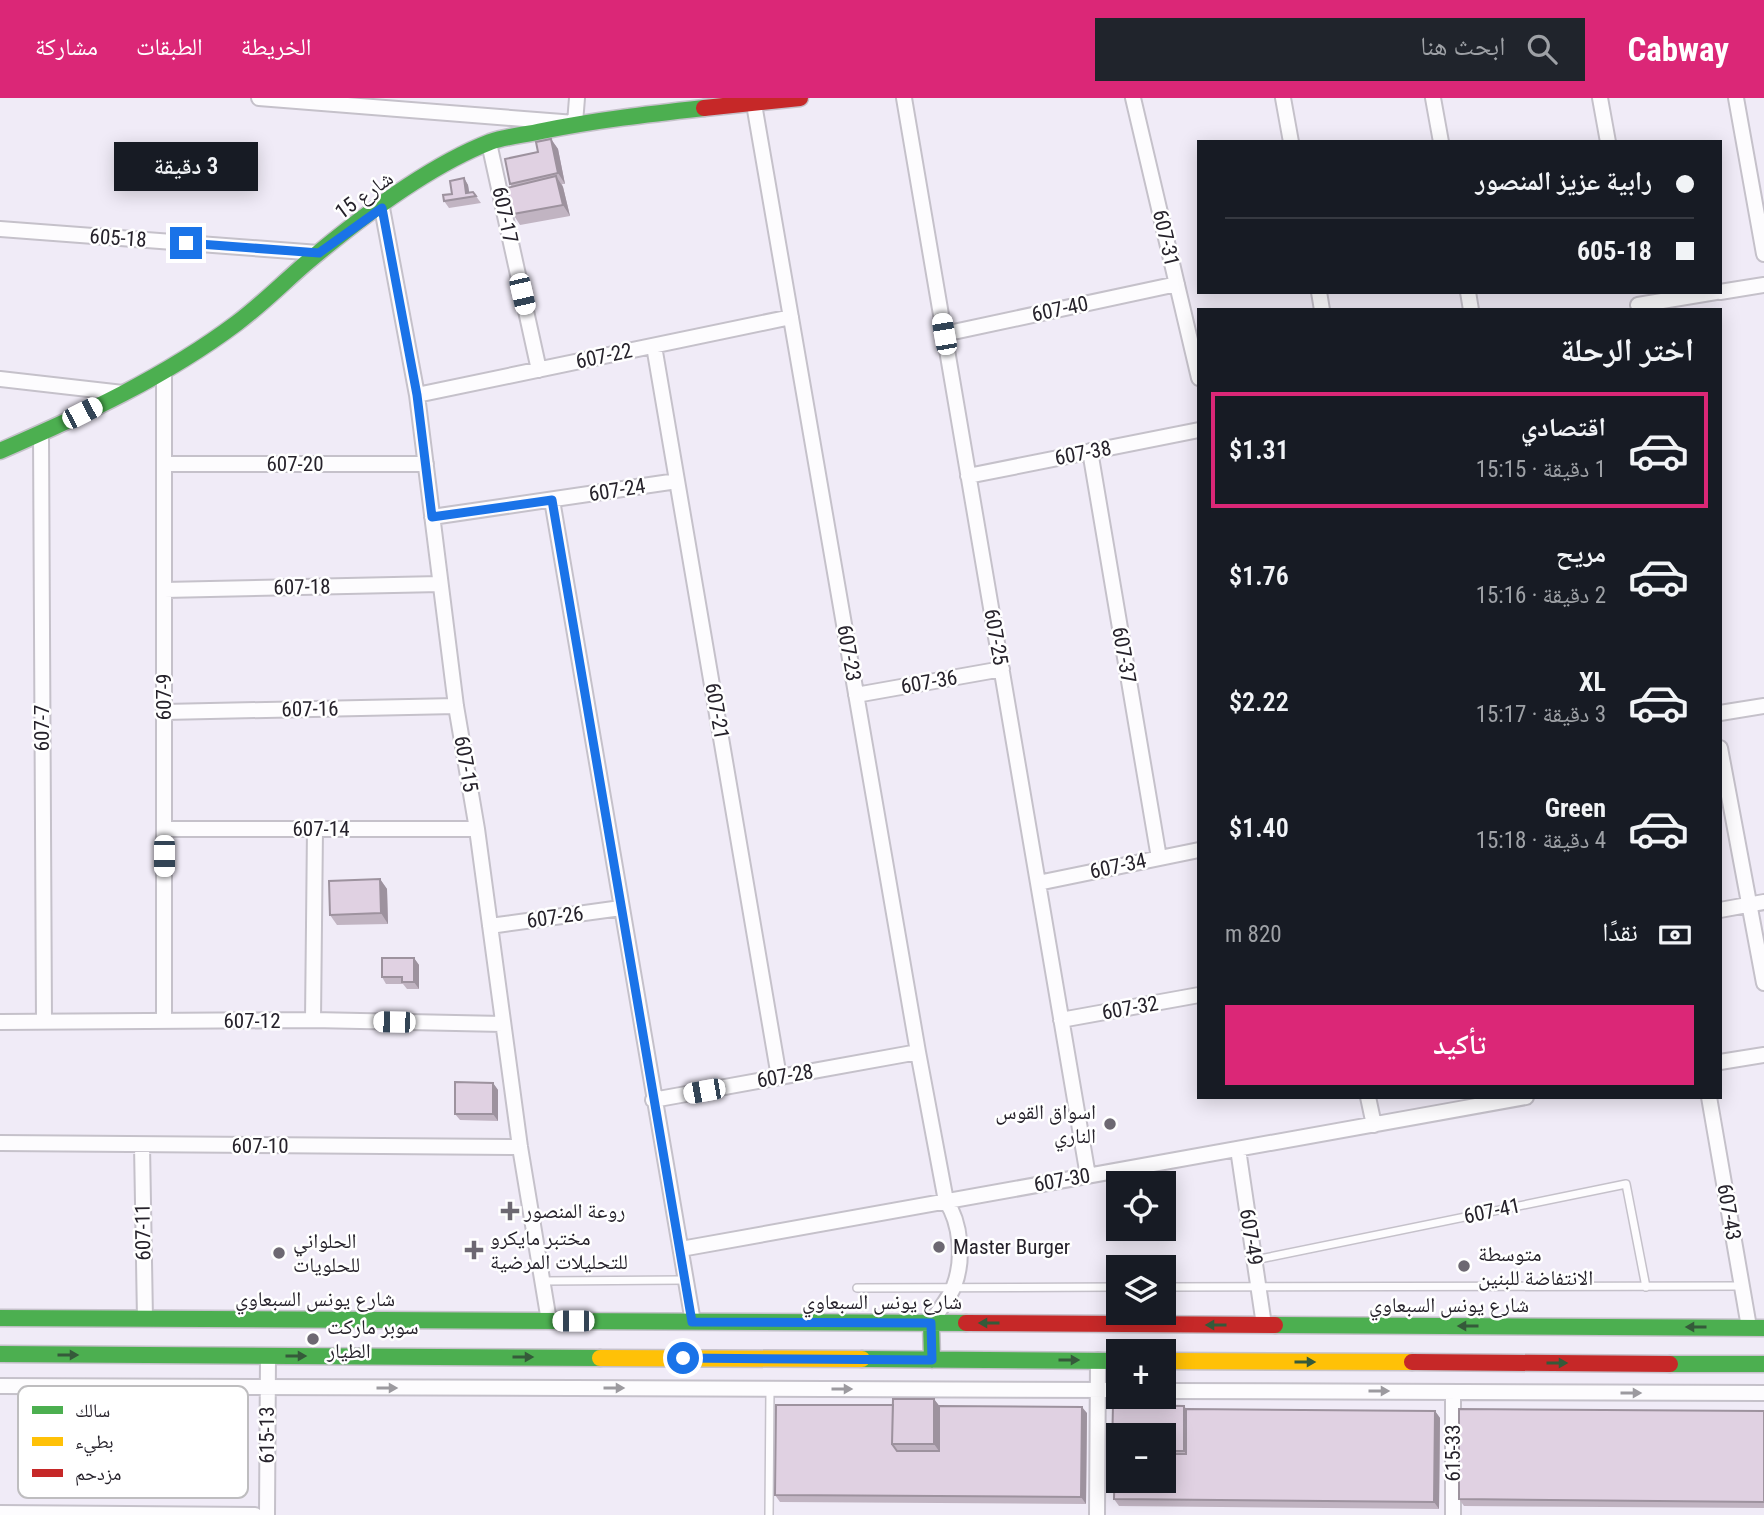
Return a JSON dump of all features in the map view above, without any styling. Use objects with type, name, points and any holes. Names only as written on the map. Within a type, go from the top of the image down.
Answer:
[{"type":"main road","name":"شارع 15","points":[[0,451],[164,372],[240,321],[319,253],[431,173],[489,143],[575,123],[800,98]]},
{"type":"main road","name":"شارع يونس السبعاوي","points":[[0,1318],[1757,1328]]},
{"type":"main road","points":[[931,1323],[932,1360]]},
{"type":"main road","points":[[0,1354],[1106,1360]]},
{"type":"main road","points":[[1176,1361],[1764,1364]]},
{"type":"street","points":[[259,98],[575,123],[577,98]]},
{"type":"street","name":"607-25","points":[[904,98],[1088,1176]]},
{"type":"street","name":"607-31","points":[[1133,98],[1197,369]]},
{"type":"street","points":[[1283,98],[1291,140]]},
{"type":"street","points":[[1433,98],[1441,140]]},
{"type":"street","points":[[1600,98],[1608,140]]},
{"type":"street","points":[[1736,98],[1764,254]]},
{"type":"street","name":"607-23","points":[[754,104],[918,1052],[946,1201],[954,1212],[958,1228],[958,1267],[953,1288]]},
{"type":"street","name":"607-17","points":[[489,143],[539,369]]},
{"type":"street","name":"607-15","points":[[382,208],[417,395],[456,706],[477,829],[520,1147],[549,1321]]},
{"type":"street","name":"605-18","points":[[0,229],[319,253]]},
{"type":"street","name":"607-40","points":[[944,334],[1177,284]]},
{"type":"street","points":[[1722,291],[1764,285]]},
{"type":"street","points":[[1638,302],[1702,294]]},
{"type":"street","name":"607-22","points":[[417,395],[791,317]]},
{"type":"street","name":"607-21","points":[[654,346],[779,1077]]},
{"type":"street","name":"607-9","points":[[164,372],[164,1021]]},
{"type":"street","points":[[0,379],[123,393]]},
{"type":"street","name":"607-38","points":[[968,476],[1197,430]]},
{"type":"street","name":"607-7","points":[[41,433],[44,1021]]},
{"type":"street","name":"607-37","points":[[1090,451],[1159,858]]},
{"type":"street","name":"607-20","points":[[164,464],[426,464]]},
{"type":"street","name":"607-24","points":[[432,517],[677,481]]},
{"type":"street","points":[[552,500],[692,1322]]},
{"type":"street","name":"607-18","points":[[164,590],[440,583]]},
{"type":"street","name":"607-36","points":[[856,695],[1002,669]]},
{"type":"street","name":"607-16","points":[[164,712],[456,706]]},
{"type":"street","points":[[1722,713],[1764,706]]},
{"type":"street","points":[[1722,756],[1757,903],[1764,983]]},
{"type":"street","name":"607-14","points":[[164,828],[477,829]]},
{"type":"street","points":[[313,1020],[316,829]]},
{"type":"street","name":"607-34","points":[[1038,883],[1197,850]]},
{"type":"street","points":[[1722,910],[1757,903]]},
{"type":"street","name":"607-26","points":[[490,926],[621,908]]},
{"type":"street","name":"607-32","points":[[1061,1020],[1197,995]]},
{"type":"street","name":"607-12","points":[[0,1022],[313,1020],[503,1024]]},
{"type":"street","name":"607-28","points":[[653,1100],[918,1052]]},
{"type":"street","points":[[1722,1062],[1764,1055]]},
{"type":"street","points":[[1368,1099],[1374,1125]]},
{"type":"street","name":"607-43","points":[[1709,1099],[1742,1286],[1757,1328]]},
{"type":"street","name":"607-30","points":[[681,1249],[1374,1125],[1494,1100]]},
{"type":"street","name":"607-10","points":[[0,1143],[520,1147]]},
{"type":"street","name":"607-11","points":[[142,1145],[145,1318]]},
{"type":"street","name":"607-49","points":[[1238,1149],[1264,1325]]},
{"type":"street","points":[[931,1323],[953,1288]]},
{"type":"street","name":"615-13","points":[[267,1515],[268,1356]]},
{"type":"street","points":[[1097,1515],[1098,1360]]},
{"type":"street","points":[[0,1386],[18,1386]]},
{"type":"street","points":[[248,1387],[1106,1390]]},
{"type":"street","points":[[1176,1391],[1764,1393]]},
{"type":"street","name":"615-33","points":[[1453,1392],[1453,1515]]},
{"type":"street","points":[[0,1513],[255,1515]]},
{"type":"lane","name":"607-41","points":[[1255,1259],[1626,1184],[1646,1287]]},
{"type":"lane","points":[[543,1281],[686,1280]]},
{"type":"lane","points":[[1176,1287],[1742,1286]]},
{"type":"lane","points":[[857,1288],[1106,1287]]},
{"type":"lane","points":[[769,1515],[770,1389]]},
{"type":"building","points":[[551,139],[558,173],[510,184],[505,159],[538,152],[536,142]]},
{"type":"building","points":[[556,176],[563,205],[513,214],[507,188]]},
{"type":"building","points":[[464,178],[466,193],[473,192],[476,196],[444,201],[443,195],[452,194],[450,181]]},
{"type":"building","points":[[380,879],[381,913],[330,915],[329,881]]},
{"type":"building","points":[[382,958],[414,958],[414,982],[402,982],[402,977],[382,977]]},
{"type":"building","points":[[455,1082],[493,1083],[493,1114],[455,1114]]},
{"type":"building","points":[[893,1399],[934,1399],[934,1444],[892,1444]]},
{"type":"building","points":[[776,1405],[893,1405],[892,1444],[897,1451],[939,1451],[939,1406],[1082,1407],[1081,1497],[775,1495]]},
{"type":"building","points":[[1176,1406],[1184,1406],[1184,1451],[1176,1451],[1176,1423],[1113,1423],[1113,1409],[1176,1409]]},
{"type":"building","points":[[1186,1409],[1435,1411],[1434,1502],[1114,1499],[1114,1493],[1176,1493],[1176,1454],[1186,1454]]},
{"type":"building","points":[[1459,1409],[1764,1411],[1764,1502],[1459,1499]]},
{"type":"traffic: fast","points":[[0,451],[92,409],[152,378],[210,343],[347,230],[418,180],[466,152],[509,137],[603,120],[704,108]]},
{"type":"traffic: fast","points":[[0,1318],[966,1323]]},
{"type":"traffic: fast","points":[[931,1323],[932,1360]]},
{"type":"traffic: fast","points":[[1275,1325],[1764,1328]]},
{"type":"traffic: fast","points":[[0,1354],[600,1358]]},
{"type":"traffic: fast","points":[[862,1359],[1106,1361]]},
{"type":"traffic: fast","points":[[1670,1364],[1764,1364]]},
{"type":"traffic: slow","points":[[600,1358],[862,1359]]},
{"type":"traffic: slow","points":[[1176,1361],[1412,1362]]},
{"type":"traffic: jam","points":[[704,108],[800,98]]},
{"type":"traffic: jam","points":[[966,1323],[1275,1325]]},
{"type":"traffic: jam","points":[[1412,1362],[1670,1364]]},
{"type":"place","name":"اسواق القوس الناري","points":[[1110,1124]]},
{"type":"place","name":"روعة المنصور","points":[[510,1211]]},
{"type":"place","name":"Master Burger","points":[[939,1247]]},
{"type":"place","name":"مختبر مايكرو للتحليلات المرضية","points":[[474,1250]]},
{"type":"place","name":"الحلواني للحلويات","points":[[279,1253]]},
{"type":"place","name":"متوسطة الانتفاضة للبنين","points":[[1464,1266]]},
{"type":"place","name":"سوبر ماركت الطيار","points":[[313,1339]]},
{"type":"route","points":[[186,243],[319,253],[382,208],[417,395],[432,517],[552,500],[692,1322],[931,1323],[932,1360],[683,1358]]}]
